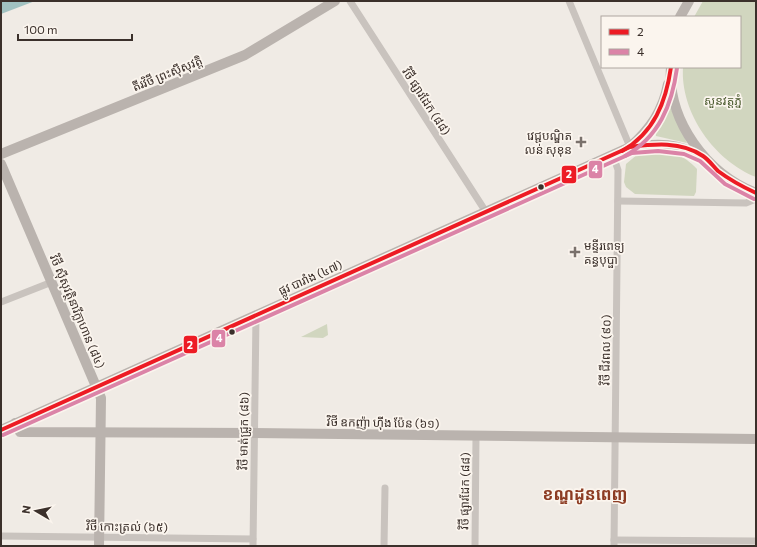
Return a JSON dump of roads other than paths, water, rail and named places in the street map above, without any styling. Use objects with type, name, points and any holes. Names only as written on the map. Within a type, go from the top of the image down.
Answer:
[{"type":"main road","name":"តីរវិថី ព្រះស៊ីសុវត្តិ","points":[[1,154],[245,55],[335,1]]},
{"type":"main road","points":[[681,16],[689,1]]},
{"type":"main road","name":"ផ្លូវ បារាំង (៤៧)","points":[[630,148],[646,133],[658,116],[666,96],[670,70]]},
{"type":"main road","points":[[670,70],[673,96],[680,118],[690,138],[703,157],[725,176],[756,193]]},
{"type":"main road","name":"ផ្លូវ បារាំង (៤៧)","points":[[1,430],[630,148],[659,144],[678,146],[688,149],[703,157]]},
{"type":"main road","name":"វិថី ស៊ីសុវត្ថិនារីក្លាហាន (៨៤)","points":[[1,164],[101,398],[99,541]]},
{"type":"main road","name":"វិថី ឧកញ៉ា ហ៊ីង ប៉ែន (៦១)","points":[[15,423],[20,432],[254,433],[756,439]]},
{"type":"street","name":"វិថី ផ្សារដែក (៨៨)","points":[[350,1],[486,212]]},
{"type":"street","points":[[569,1],[630,148]]},
{"type":"street","name":"វិថី ជីវពល (៩០)","points":[[612,156],[618,170],[614,543]]},
{"type":"street","points":[[618,201],[746,203],[756,199]]},
{"type":"street","points":[[1,302],[52,282]]},
{"type":"street","name":"វិថី មាត់ជ្រូក (៨៦)","points":[[253,542],[256,315]]},
{"type":"street","name":"វិថី ផ្សារដែក (៨៨)","points":[[475,546],[476,436]]},
{"type":"street","points":[[384,546],[385,488]]},
{"type":"street","name":"វិថី កោះត្រល់ (៦៥)","points":[[1,536],[99,541],[253,542]]},
{"type":"street","points":[[614,543],[756,541]]},
{"type":"water","points":[[1,1],[35,1],[1,14]]},
{"type":"place","name":"វេជ្ជបណ្ឌិត លន់ សុខុន","points":[[581,142]]},
{"type":"place","name":"មន្ទីរពេទ្យ គន្ធបុប្ផា","points":[[575,252]]},
{"type":"district","name":"ខណ្ឌដូនពេញ","points":[[585,493]]},
{"type":"park label","name":"សួនវត្ដភ្នំ","points":[[723,100]]}]
